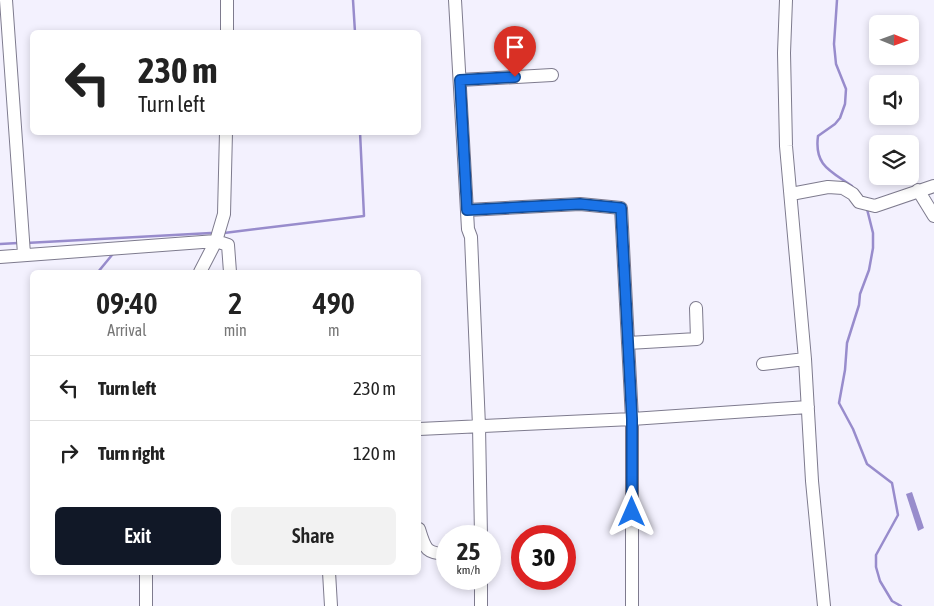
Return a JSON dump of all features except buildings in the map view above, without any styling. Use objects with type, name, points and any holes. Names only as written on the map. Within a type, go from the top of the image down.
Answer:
[{"type":"street","points":[[6,0],[24,254]]},
{"type":"street","points":[[227,0],[227,30]]},
{"type":"street","points":[[455,0],[468,229],[471,236],[479,426],[481,525]]},
{"type":"street","points":[[786,0],[784,99],[812,481],[824,606]]},
{"type":"street","points":[[460,80],[552,75]]},
{"type":"street","points":[[201,270],[216,241],[224,214],[226,135]]},
{"type":"street","points":[[790,194],[828,186],[842,188],[853,194],[859,202],[875,206],[934,186]]},
{"type":"street","points":[[918,190],[934,216]]},
{"type":"street","points":[[467,210],[580,204],[621,208],[632,419],[632,606]]},
{"type":"street","points":[[0,257],[216,241],[228,245],[230,270]]},
{"type":"street","points":[[628,343],[697,339],[696,308]]},
{"type":"street","points":[[763,364],[804,359]]},
{"type":"street","points":[[421,429],[632,419],[808,407]]},
{"type":"street","points":[[421,534],[427,550],[432,554],[436,554]]},
{"type":"street","points":[[146,575],[146,606]]},
{"type":"street","points":[[329,575],[331,606]]},
{"type":"street","points":[[481,590],[481,606]]},
{"type":"shaded area","points":[[912,492],[924,528],[918,531],[906,494]]},
{"type":"waterway","points":[[353,0],[355,30]]},
{"type":"waterway","points":[[837,0],[834,44],[836,64],[846,89],[845,104],[840,118],[835,124],[818,136],[817,146],[821,161],[826,167],[852,186]]},
{"type":"waterway","points":[[224,233],[364,216],[360,135]]},
{"type":"waterway","points":[[867,209],[873,233],[873,248],[869,270],[860,294],[859,305],[847,343],[845,370],[839,403],[853,429],[867,464],[892,483],[898,515],[876,555],[876,567],[880,581],[892,601],[901,606]]},
{"type":"waterway","points":[[26,243],[211,233]]},
{"type":"waterway","points":[[0,244],[18,243]]},
{"type":"waterway","points":[[100,270],[112,255]]},
{"type":"route","points":[[515,77],[460,80],[467,210],[580,204],[621,208],[632,419],[632,512]]}]
